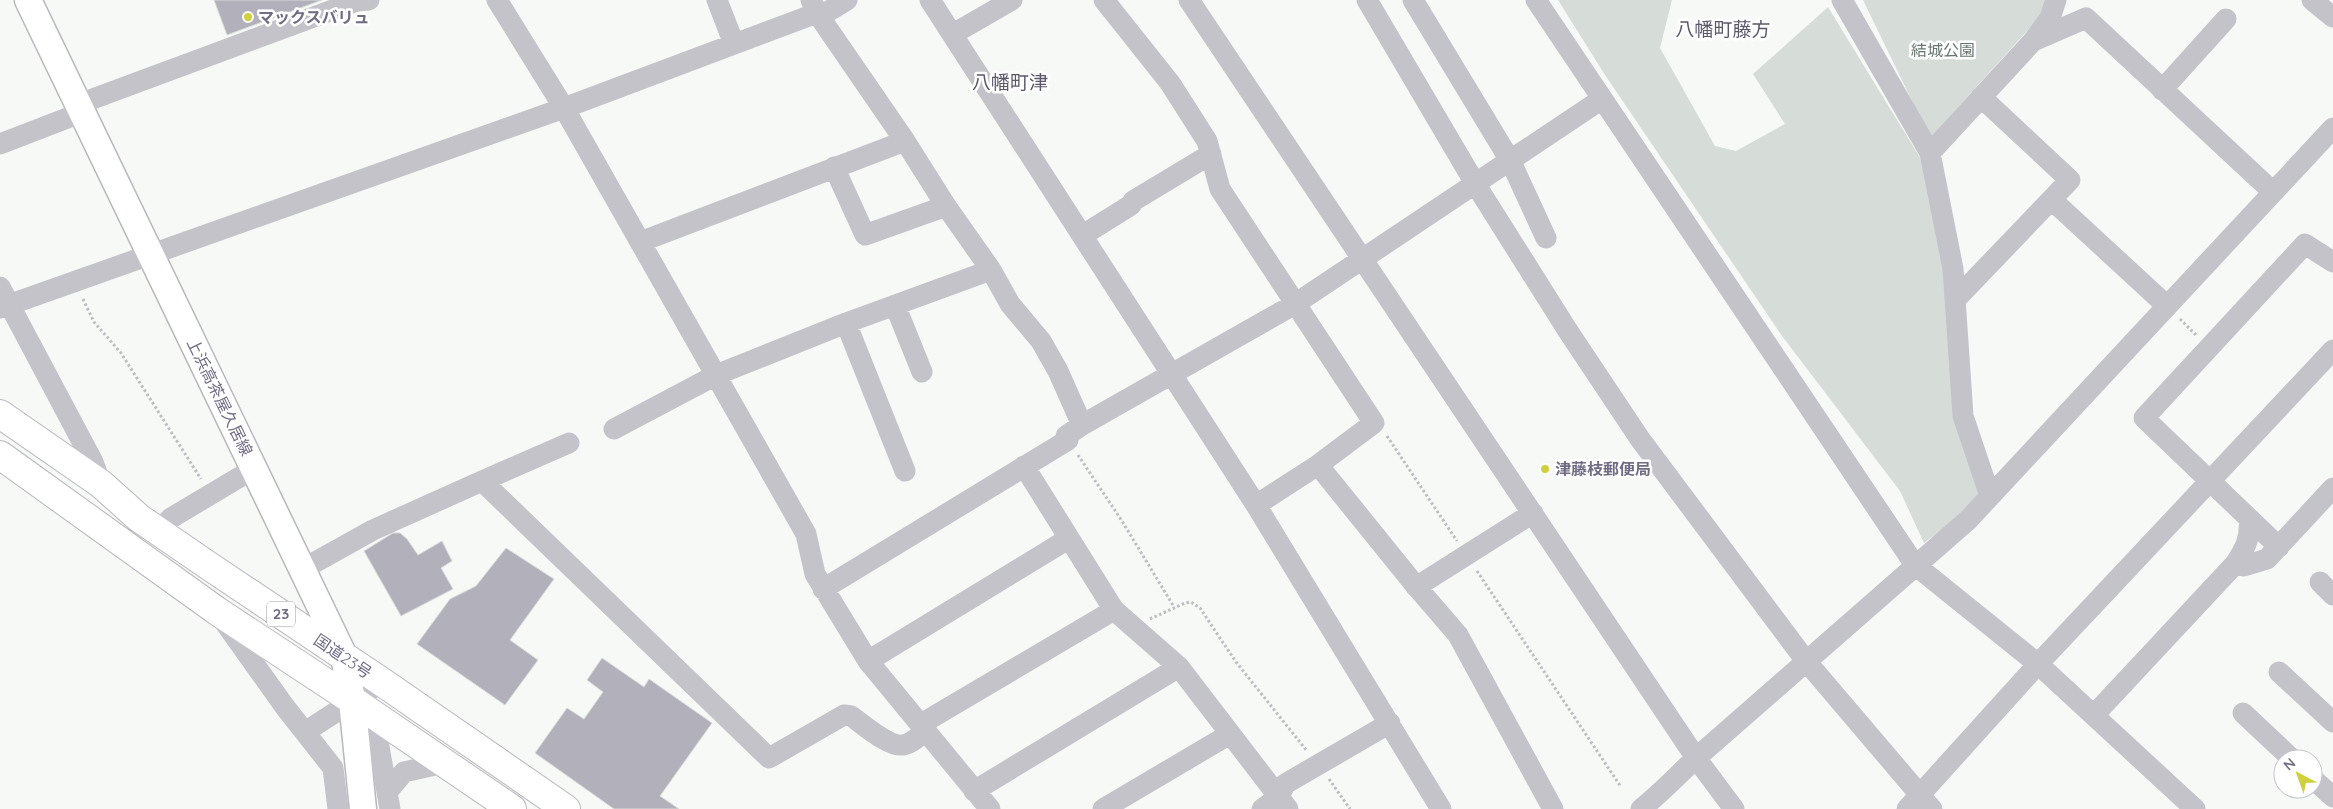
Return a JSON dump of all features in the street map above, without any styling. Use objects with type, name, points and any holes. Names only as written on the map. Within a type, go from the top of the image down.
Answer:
[{"type":"highway","name":"国道23号","points":[[0,414],[101,484],[139,518],[566,809]]},
{"type":"highway","name":"国道23号","points":[[0,455],[217,612],[352,700],[512,809]]},
{"type":"main road","name":"上浜高茶屋久居線","points":[[28,0],[344,656],[352,700],[363,809]]},
{"type":"street","points":[[0,144],[81,108],[356,1],[369,0]]},
{"type":"street","points":[[497,0],[564,108],[806,534],[815,574],[823,589],[868,661],[990,809]]},
{"type":"street","points":[[717,0],[734,44]]},
{"type":"street","points":[[101,484],[93,462],[3,300],[74,280],[564,108],[734,44],[816,10],[847,0]]},
{"type":"street","points":[[930,0],[1256,505],[1441,809]]},
{"type":"street","points":[[953,34],[1012,0]]},
{"type":"street","points":[[1104,0],[1170,83],[1207,141],[1220,190],[1374,423],[1318,466],[1256,505]]},
{"type":"street","points":[[1189,0],[1696,758],[1734,809]]},
{"type":"street","points":[[1367,0],[1476,185],[1568,331],[1640,439],[1806,661],[1920,804],[2038,664],[2333,350]]},
{"type":"street","points":[[1414,0],[1511,162],[1546,238]]},
{"type":"street","points":[[1536,0],[1915,566],[2038,664],[2195,809]]},
{"type":"street","points":[[1842,0],[1930,153],[1954,269],[1963,416],[1990,496]]},
{"type":"street","points":[[1930,153],[2033,41],[2050,18],[2056,0]]},
{"type":"street","points":[[2312,0],[2333,17]]},
{"type":"street","points":[[816,10],[905,141],[946,206],[991,270],[1010,304],[1041,341],[1058,371],[1072,433]]},
{"type":"street","points":[[2033,41],[2086,18],[2273,192]]},
{"type":"street","points":[[2162,90],[2226,19]]},
{"type":"street","points":[[1956,299],[2070,180],[1981,97]]},
{"type":"street","points":[[823,589],[1024,466],[1072,433],[1171,372],[1295,304],[1511,162],[1602,99]]},
{"type":"street","points":[[1641,809],[1665,790],[1669,783],[1696,758],[1968,520],[2333,128]]},
{"type":"street","points":[[640,242],[905,141]]},
{"type":"street","points":[[1083,235],[1131,205],[1133,201],[1211,154]]},
{"type":"street","points":[[834,167],[865,235],[946,206]]},
{"type":"street","points":[[2052,200],[2167,306]]},
{"type":"street","points":[[2279,547],[2144,418],[2305,244],[2333,262]]},
{"type":"street","points":[[614,429],[716,375],[846,323],[991,270]]},
{"type":"street","points":[[894,305],[922,372]]},
{"type":"street","points":[[846,323],[905,471]]},
{"type":"street","points":[[303,569],[373,530],[569,443]]},
{"type":"street","points":[[1024,466],[1114,610],[1179,667],[1230,734],[1277,805]]},
{"type":"street","points":[[1318,466],[1416,587],[1458,635],[1553,809]]},
{"type":"street","points":[[158,531],[171,518],[255,468]]},
{"type":"street","points":[[482,481],[769,758],[844,715],[851,716],[884,739],[898,745],[908,743],[924,728],[1114,610]]},
{"type":"street","points":[[2235,564],[2244,566],[2267,559],[2333,488]]},
{"type":"street","points":[[1416,587],[1532,513]]},
{"type":"street","points":[[2094,716],[2235,564],[2246,548],[2250,531],[2249,519]]},
{"type":"street","points":[[868,661],[1068,539]]},
{"type":"street","points":[[217,612],[333,768],[338,809]]},
{"type":"street","points":[[974,791],[1179,667]]},
{"type":"street","points":[[2279,672],[2333,722]]},
{"type":"street","points":[[306,732],[382,682]]},
{"type":"street","points":[[352,700],[378,741],[389,800]]},
{"type":"street","points":[[2243,713],[2281,749]]},
{"type":"street","points":[[1277,805],[1285,784],[1390,723]]},
{"type":"street","points":[[1103,809],[1230,734]]},
{"type":"street","points":[[389,800],[404,772],[444,763]]},
{"type":"street","points":[[2323,788],[2333,797]]},
{"type":"path","points":[[74,280],[94,322],[121,353],[210,494]]},
{"type":"path","points":[[2167,306],[2210,348]]},
{"type":"path","points":[[1374,423],[1378,422],[1621,787]]},
{"type":"path","points":[[1072,433],[1174,607]]},
{"type":"path","points":[[1134,628],[1174,607],[1191,602],[1200,608],[1236,662],[1318,765],[1350,809]]},
{"type":"green space","points":[[1558,0],[1672,0],[1660,48],[1715,146],[1736,151],[1785,124],[1753,74],[1828,7],[1924,164],[1945,268],[1979,496],[1962,515],[1924,543],[1900,491],[1782,336],[1605,75]]},
{"type":"green space","name":"結城公園","points":[[1863,0],[2049,0],[2046,10],[1930,138]]},
{"type":"building","name":"マックスバリュ","points":[[214,0],[322,0],[227,35]]},
{"type":"building","points":[[393,533],[400,533],[407,539],[418,555],[442,541],[452,561],[441,568],[453,589],[401,616],[364,551]]},
{"type":"building","points":[[506,548],[554,579],[510,640],[538,660],[505,705],[417,644],[450,599],[476,586]]},
{"type":"building","points":[[602,658],[644,687],[649,679],[712,723],[660,796],[679,809],[614,809],[535,753],[567,708],[584,719],[603,692],[587,680]]},
{"type":"place","name":"マックスバリュ","points":[[248,17]]},
{"type":"place","name":"津藤枝郵便局","points":[[1545,469]]},
{"type":"district","name":"八幡町藤方","points":[[1723,29]]},
{"type":"district","name":"八幡町津","points":[[1010,82]]}]
